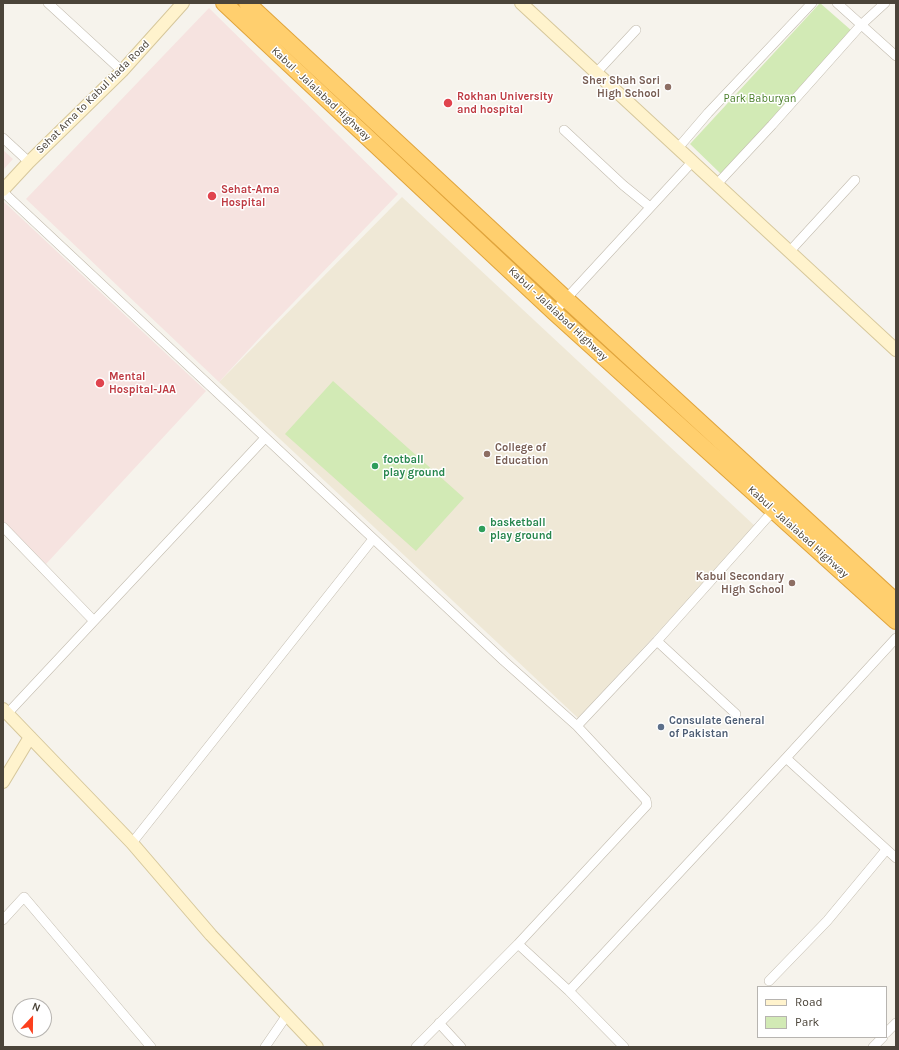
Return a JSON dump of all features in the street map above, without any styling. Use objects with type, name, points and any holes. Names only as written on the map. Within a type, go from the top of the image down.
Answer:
[{"type":"highway","name":"Kabul - Jalalabad Highway","points":[[224,3],[554,312],[896,621]]},
{"type":"highway","name":"Kabul - Jalalabad Highway","points":[[247,3],[896,602]]},
{"type":"main road","name":"Sehat Ama to Kabul Hada Road","points":[[3,191],[29,162],[122,71],[184,3]]},
{"type":"main road","points":[[522,3],[896,350]]},
{"type":"main road","points":[[5,711],[132,843],[211,935],[317,1047]]},
{"type":"main road","points":[[3,782],[30,737]]},
{"type":"street","points":[[48,3],[122,71]]},
{"type":"street","points":[[678,148],[708,113],[812,3]]},
{"type":"street","points":[[837,3],[896,56]]},
{"type":"street","points":[[717,184],[861,25],[885,3]]},
{"type":"street","points":[[597,72],[636,30]]},
{"type":"street","points":[[564,130],[623,185],[650,207]]},
{"type":"street","points":[[3,138],[29,162]]},
{"type":"street","points":[[554,312],[693,161]]},
{"type":"street","points":[[790,252],[855,180]]},
{"type":"street","points":[[3,191],[373,539],[504,661],[577,726],[646,800],[647,805],[518,944],[416,1047]]},
{"type":"street","points":[[5,711],[94,621],[265,438]]},
{"type":"street","points":[[577,726],[657,641],[774,510]]},
{"type":"street","points":[[3,527],[94,621]]},
{"type":"street","points":[[132,843],[373,539]]},
{"type":"street","points":[[569,991],[896,638]]},
{"type":"street","points":[[657,641],[736,714]]},
{"type":"street","points":[[786,758],[896,858]]},
{"type":"street","points":[[768,981],[827,922],[886,850]]},
{"type":"street","points":[[3,920],[24,897],[151,1047]]},
{"type":"street","points":[[518,944],[569,991],[624,1047]]},
{"type":"street","points":[[265,1047],[287,1015]]},
{"type":"street","points":[[887,1033],[896,1023]]},
{"type":"street","points":[[438,1024],[461,1047]]},
{"type":"street","points":[[873,1047],[882,1038]]},
{"type":"shaded area","name":"Sehat-Ama Hospital","points":[[209,8],[398,194],[219,382],[26,199]]},
{"type":"shaded area","points":[[3,150],[13,159],[3,170]]},
{"type":"shaded area","name":"College of Education","points":[[402,197],[756,527],[578,718],[219,382]]},
{"type":"shaded area","name":"Mental Hospital-JAA","points":[[3,201],[206,391],[46,564],[3,521]]},
{"type":"green space","name":"Park Baburyan","points":[[820,3],[852,31],[721,174],[690,144]]},
{"type":"green space","name":"football play ground","points":[[333,381],[464,498],[416,551],[285,434]]},
{"type":"place","name":"Sher Shah Sori High School","points":[[668,87]]},
{"type":"place","name":"Rokhan University and hospital","points":[[448,103]]},
{"type":"place","name":"Sehat-Ama Hospital","points":[[212,196]]},
{"type":"place","name":"Mental Hospital-JAA","points":[[100,383]]},
{"type":"place","name":"College of Education","points":[[487,454]]},
{"type":"place","name":"football play ground","points":[[375,466]]},
{"type":"place","name":"basketball play ground","points":[[482,529]]},
{"type":"place","name":"Kabul Secondary High School","points":[[792,583]]},
{"type":"place","name":"Consulate General of Pakistan","points":[[661,727]]}]
